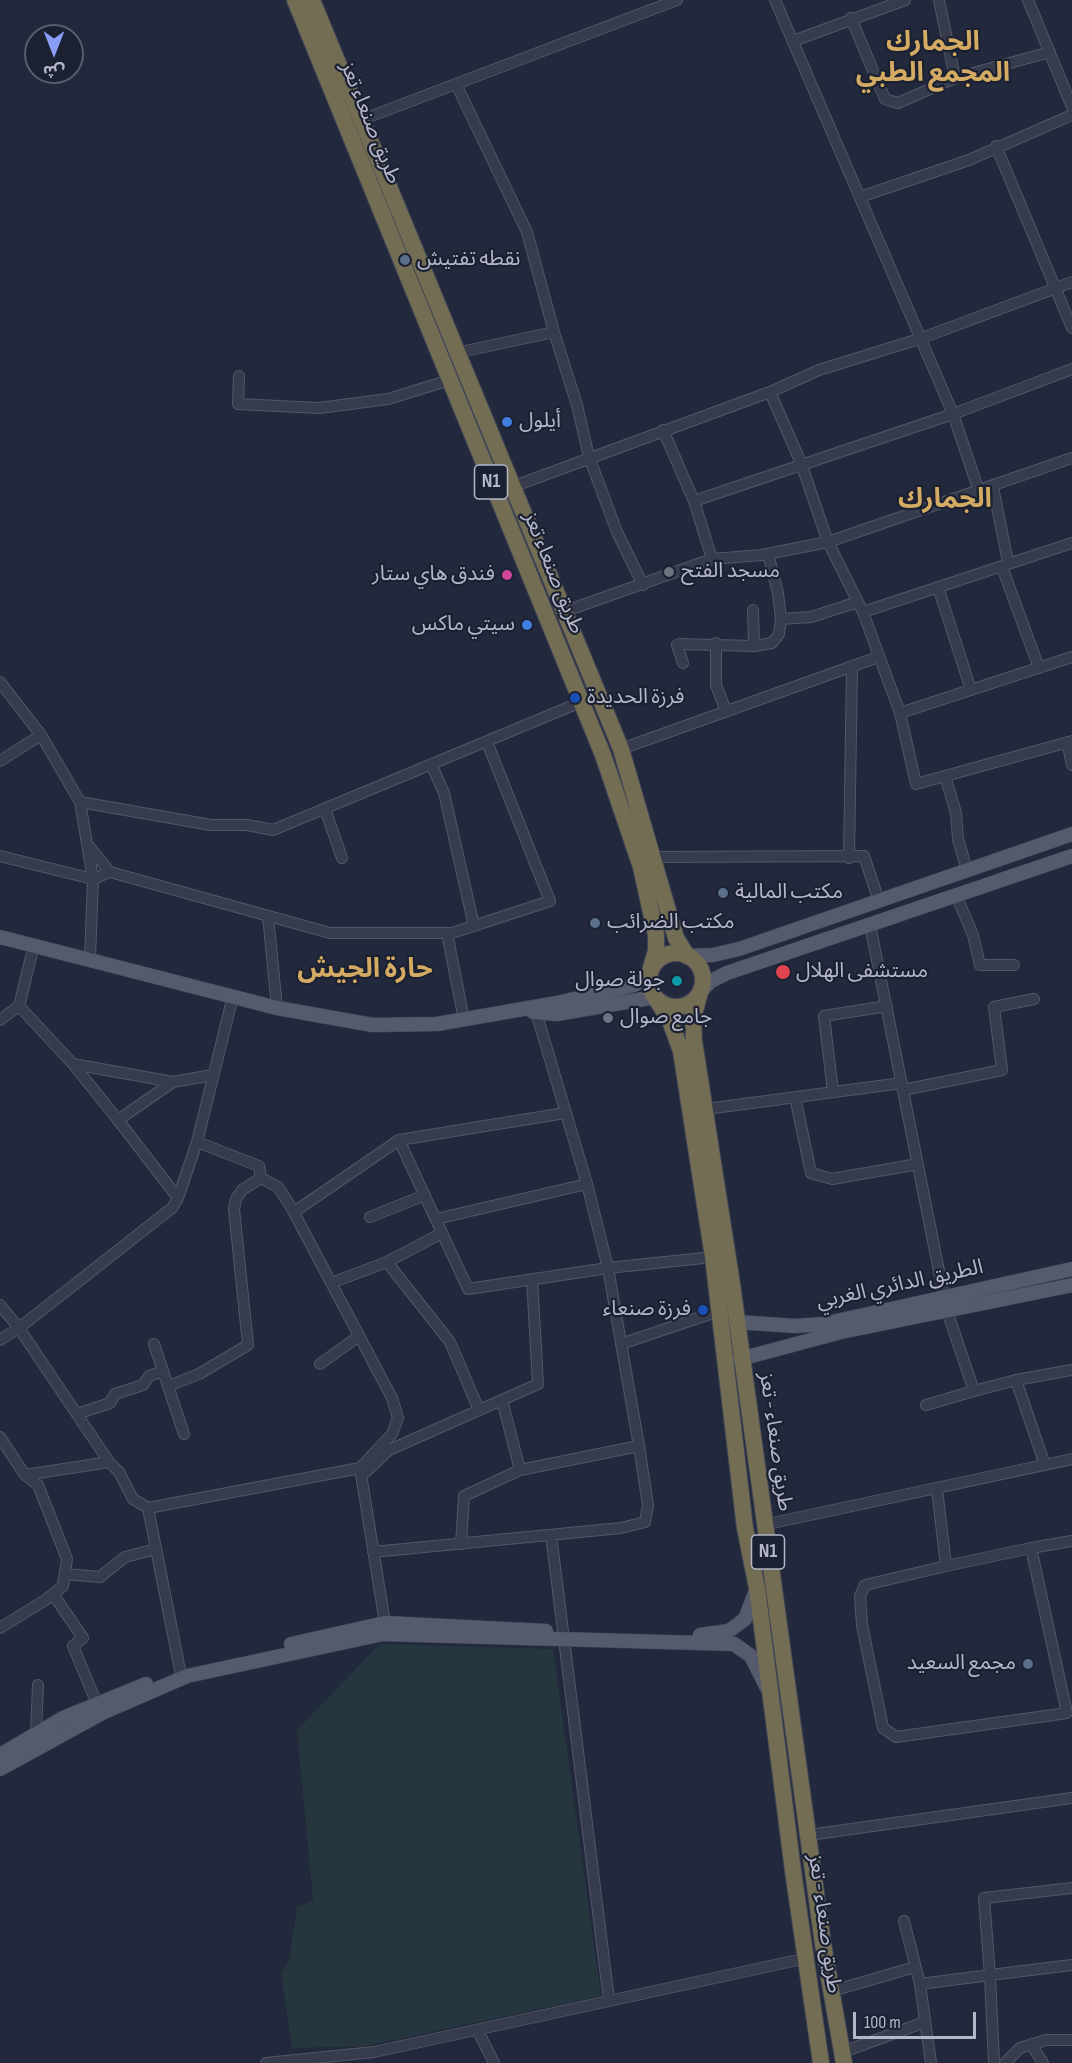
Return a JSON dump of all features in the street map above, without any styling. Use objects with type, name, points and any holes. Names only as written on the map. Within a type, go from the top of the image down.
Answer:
[{"type":"highway","name":"طريق صنعاء تعز","points":[[295,0],[450,380],[563,612],[621,749],[676,938],[687,956]]},
{"type":"highway","name":"طريق صنعاء تعز","points":[[312,0],[456,353],[581,702],[603,755],[640,867],[656,935],[656,951],[650,971]]},
{"type":"highway","points":[[670,954],[687,956],[700,967],[703,975],[687,1042],[650,989],[650,971],[661,958],[670,954]]},
{"type":"highway","points":[[655,998],[670,1006],[679,1007],[695,999],[700,992]]},
{"type":"highway","name":"طريق صنعاء - تعز","points":[[687,1042],[706,1109],[724,1285],[719,1311],[745,1528],[757,1588],[821,2063]]},
{"type":"highway","name":"طريق صنعاء - تعز","points":[[687,1042],[713,1257],[736,1322],[843,2057]]},
{"type":"main road","points":[[687,956],[713,955],[739,949],[1072,834]]},
{"type":"main road","points":[[700,992],[711,981],[727,974],[1072,856]]},
{"type":"main road","points":[[0,937],[277,1008],[335,1020],[373,1024],[403,1025],[464,1020],[634,985],[644,980],[650,971]]},
{"type":"main road","points":[[516,1010],[557,1014],[655,998]]},
{"type":"main road","name":"الطريق الدائري الغربي","points":[[736,1322],[796,1326],[823,1324],[1072,1269]]},
{"type":"main road","name":"الطريق الدائري الغربي","points":[[740,1359],[842,1332],[1072,1285]]},
{"type":"main road","points":[[0,1755],[63,1718],[180,1670],[385,1623],[563,1637],[714,1635],[729,1631],[744,1618],[757,1588]]},
{"type":"main road","points":[[0,1769],[104,1713],[187,1676],[383,1634],[563,1637],[734,1644],[751,1656],[771,1695]]},
{"type":"street","points":[[361,120],[677,0]]},
{"type":"street","points":[[774,0],[952,414],[980,491]]},
{"type":"street","points":[[793,40],[905,0]]},
{"type":"street","points":[[939,0],[955,78]]},
{"type":"street","points":[[1028,0],[1072,107]]},
{"type":"street","points":[[851,18],[885,99],[898,103],[955,78],[1050,52]]},
{"type":"street","points":[[456,84],[527,232],[554,332],[577,405],[589,457],[617,532],[643,585]]},
{"type":"street","points":[[860,197],[969,160],[996,146],[1072,115]]},
{"type":"street","points":[[996,146],[1072,328]]},
{"type":"street","points":[[504,490],[770,392],[819,370],[919,339],[1072,282]]},
{"type":"street","points":[[456,353],[554,332]]},
{"type":"street","points":[[694,501],[801,463],[952,414],[1072,369]]},
{"type":"street","points":[[239,376],[238,404],[320,408],[388,399],[450,380]]},
{"type":"street","points":[[770,392],[801,463],[828,542],[861,607],[900,712],[916,784],[1070,741],[1072,765]]},
{"type":"street","points":[[663,430],[694,501],[712,560]]},
{"type":"street","points":[[563,612],[712,560],[768,554],[828,542],[1072,458]]},
{"type":"street","points":[[993,487],[1005,564],[1039,668]]},
{"type":"street","points":[[781,619],[811,617],[861,607],[938,587],[1072,543]]},
{"type":"street","points":[[682,663],[677,645],[772,643],[779,634],[781,619],[778,593],[768,554]]},
{"type":"street","points":[[938,587],[971,690]]},
{"type":"street","points":[[753,610],[754,645]]},
{"type":"street","points":[[716,643],[716,685],[726,711]]},
{"type":"street","points":[[621,749],[878,657]]},
{"type":"street","points":[[900,712],[1072,657]]},
{"type":"street","points":[[849,858],[852,666]]},
{"type":"street","points":[[0,682],[41,735],[80,802],[93,879],[90,959]]},
{"type":"street","points":[[80,802],[211,825],[247,825],[273,830],[432,766],[581,702]]},
{"type":"street","points":[[0,762],[41,735]]},
{"type":"street","points":[[88,845],[110,872],[330,933],[447,933],[550,901],[487,742]]},
{"type":"street","points":[[432,766],[444,793],[474,926]]},
{"type":"street","points":[[945,776],[956,813],[958,839],[967,870]]},
{"type":"street","points":[[325,809],[342,858]]},
{"type":"street","points":[[0,856],[93,879],[110,872]]},
{"type":"street","points":[[653,857],[849,858],[864,856],[879,901]]},
{"type":"street","points":[[956,895],[973,935],[980,965],[1014,965]]},
{"type":"street","points":[[268,916],[277,1008]]},
{"type":"street","points":[[870,925],[947,1311],[974,1390]]},
{"type":"street","points":[[447,933],[464,1020]]},
{"type":"street","points":[[0,1020],[18,1006],[34,945]]},
{"type":"street","points":[[0,1340],[172,1208],[178,1198],[197,1142],[233,996]]},
{"type":"street","points":[[706,1109],[833,1092],[903,1086],[1002,1070],[994,1007],[1034,999]]},
{"type":"street","points":[[18,1006],[73,1064],[178,1198]]},
{"type":"street","points":[[833,1092],[824,1016],[887,1006]]},
{"type":"street","points":[[373,1552],[621,1528],[645,1522],[648,1505],[608,1269],[587,1184],[536,1012]]},
{"type":"street","points":[[73,1064],[173,1082],[212,1075]]},
{"type":"street","points":[[118,1120],[173,1082]]},
{"type":"street","points":[[795,1097],[811,1173],[832,1179],[918,1164]]},
{"type":"street","points":[[294,1212],[399,1140],[565,1113]]},
{"type":"street","points":[[399,1140],[468,1289],[713,1257]]},
{"type":"street","points":[[197,1142],[259,1166],[261,1178]]},
{"type":"street","points":[[0,1305],[118,1472],[133,1499],[148,1508],[360,1468],[392,1434],[398,1418],[392,1398],[294,1212],[278,1186],[261,1178]]},
{"type":"street","points":[[168,1386],[200,1374],[248,1345],[234,1209],[236,1199],[242,1190],[261,1178]]},
{"type":"street","points":[[436,1218],[587,1184]]},
{"type":"street","points":[[370,1217],[425,1195]]},
{"type":"street","points":[[331,1283],[387,1262],[442,1233]]},
{"type":"street","points":[[387,1262],[450,1342],[479,1410]]},
{"type":"street","points":[[362,1485],[366,1470],[389,1450],[538,1384],[532,1279]]},
{"type":"street","points":[[621,1344],[719,1311]]},
{"type":"street","points":[[320,1364],[359,1336]]},
{"type":"street","points":[[154,1344],[184,1434]]},
{"type":"street","points":[[926,1405],[974,1390],[1072,1370]]},
{"type":"street","points":[[77,1414],[110,1403],[115,1394],[143,1385],[149,1376],[163,1371]]},
{"type":"street","points":[[1016,1380],[1045,1465]]},
{"type":"street","points":[[502,1400],[520,1470]]},
{"type":"street","points":[[0,1438],[25,1475],[38,1485],[67,1559],[63,1586],[0,1628]]},
{"type":"street","points":[[461,1544],[464,1496],[520,1470],[639,1446]]},
{"type":"street","points":[[764,1525],[1072,1459]]},
{"type":"street","points":[[25,1475],[109,1462]]},
{"type":"street","points":[[360,1468],[385,1623]]},
{"type":"street","points":[[937,1489],[946,1566]]},
{"type":"street","points":[[148,1508],[180,1670]]},
{"type":"street","points":[[551,1535],[609,2000]]},
{"type":"street","points":[[1031,1548],[1068,1697],[1067,1713],[896,1737],[883,1728],[862,1625],[860,1596],[866,1585],[946,1566],[1031,1548],[1072,1541]]},
{"type":"street","points":[[64,1574],[100,1576],[125,1557],[156,1549]]},
{"type":"street","points":[[53,1594],[83,1638],[73,1646],[98,1704]]},
{"type":"street","points":[[36,1734],[38,1685]]},
{"type":"street","points":[[809,1835],[1072,1798]]},
{"type":"street","points":[[994,2063],[984,1898],[1072,1888]]},
{"type":"street","points":[[904,1921],[920,1984],[931,2063]]},
{"type":"street","points":[[266,2063],[374,2052],[807,1958]]},
{"type":"street","points":[[920,1984],[1072,1965]]},
{"type":"street","points":[[832,1991],[915,1967]]},
{"type":"street","points":[[843,2057],[925,2022]]},
{"type":"street","points":[[478,2031],[494,2063]]},
{"type":"street","points":[[1005,2063],[1020,2048],[1031,2044],[1046,2040],[1072,2040]]},
{"type":"street","points":[[1031,2044],[1043,2063]]},
{"type":"shaded area","points":[[380,1644],[553,1649],[601,1996],[366,2046],[292,2048],[281,1972],[289,1962],[297,1907],[313,1900],[297,1730]]},
{"type":"place","name":"نقطه تفتيش","points":[[405,260]]},
{"type":"place","name":"أيلول","points":[[507,422]]},
{"type":"place","name":"مسجد الفتح","points":[[669,572]]},
{"type":"place","name":"فندق هاي ستار","points":[[507,575]]},
{"type":"place","name":"سيتي ماكس","points":[[527,625]]},
{"type":"place","name":"فرزة الحديدة","points":[[575,698]]},
{"type":"place","name":"مكتب المالية","points":[[723,893]]},
{"type":"place","name":"مكتب الضرائب","points":[[595,923]]},
{"type":"place","name":"مستشفى الهلال","points":[[783,972]]},
{"type":"place","name":"جولة صوال","points":[[677,981]]},
{"type":"place","name":"جامع صوال","points":[[608,1018]]},
{"type":"place","name":"فرزة صنعاء","points":[[703,1310]]},
{"type":"place","name":"مجمع السعيد","points":[[1028,1664]]},
{"type":"district","name":"الجمارك المجمع الطبي","points":[[933,58]]},
{"type":"district","name":"الجمارك","points":[[945,500]]},
{"type":"district","name":"حارة الجيش","points":[[365,970]]}]
